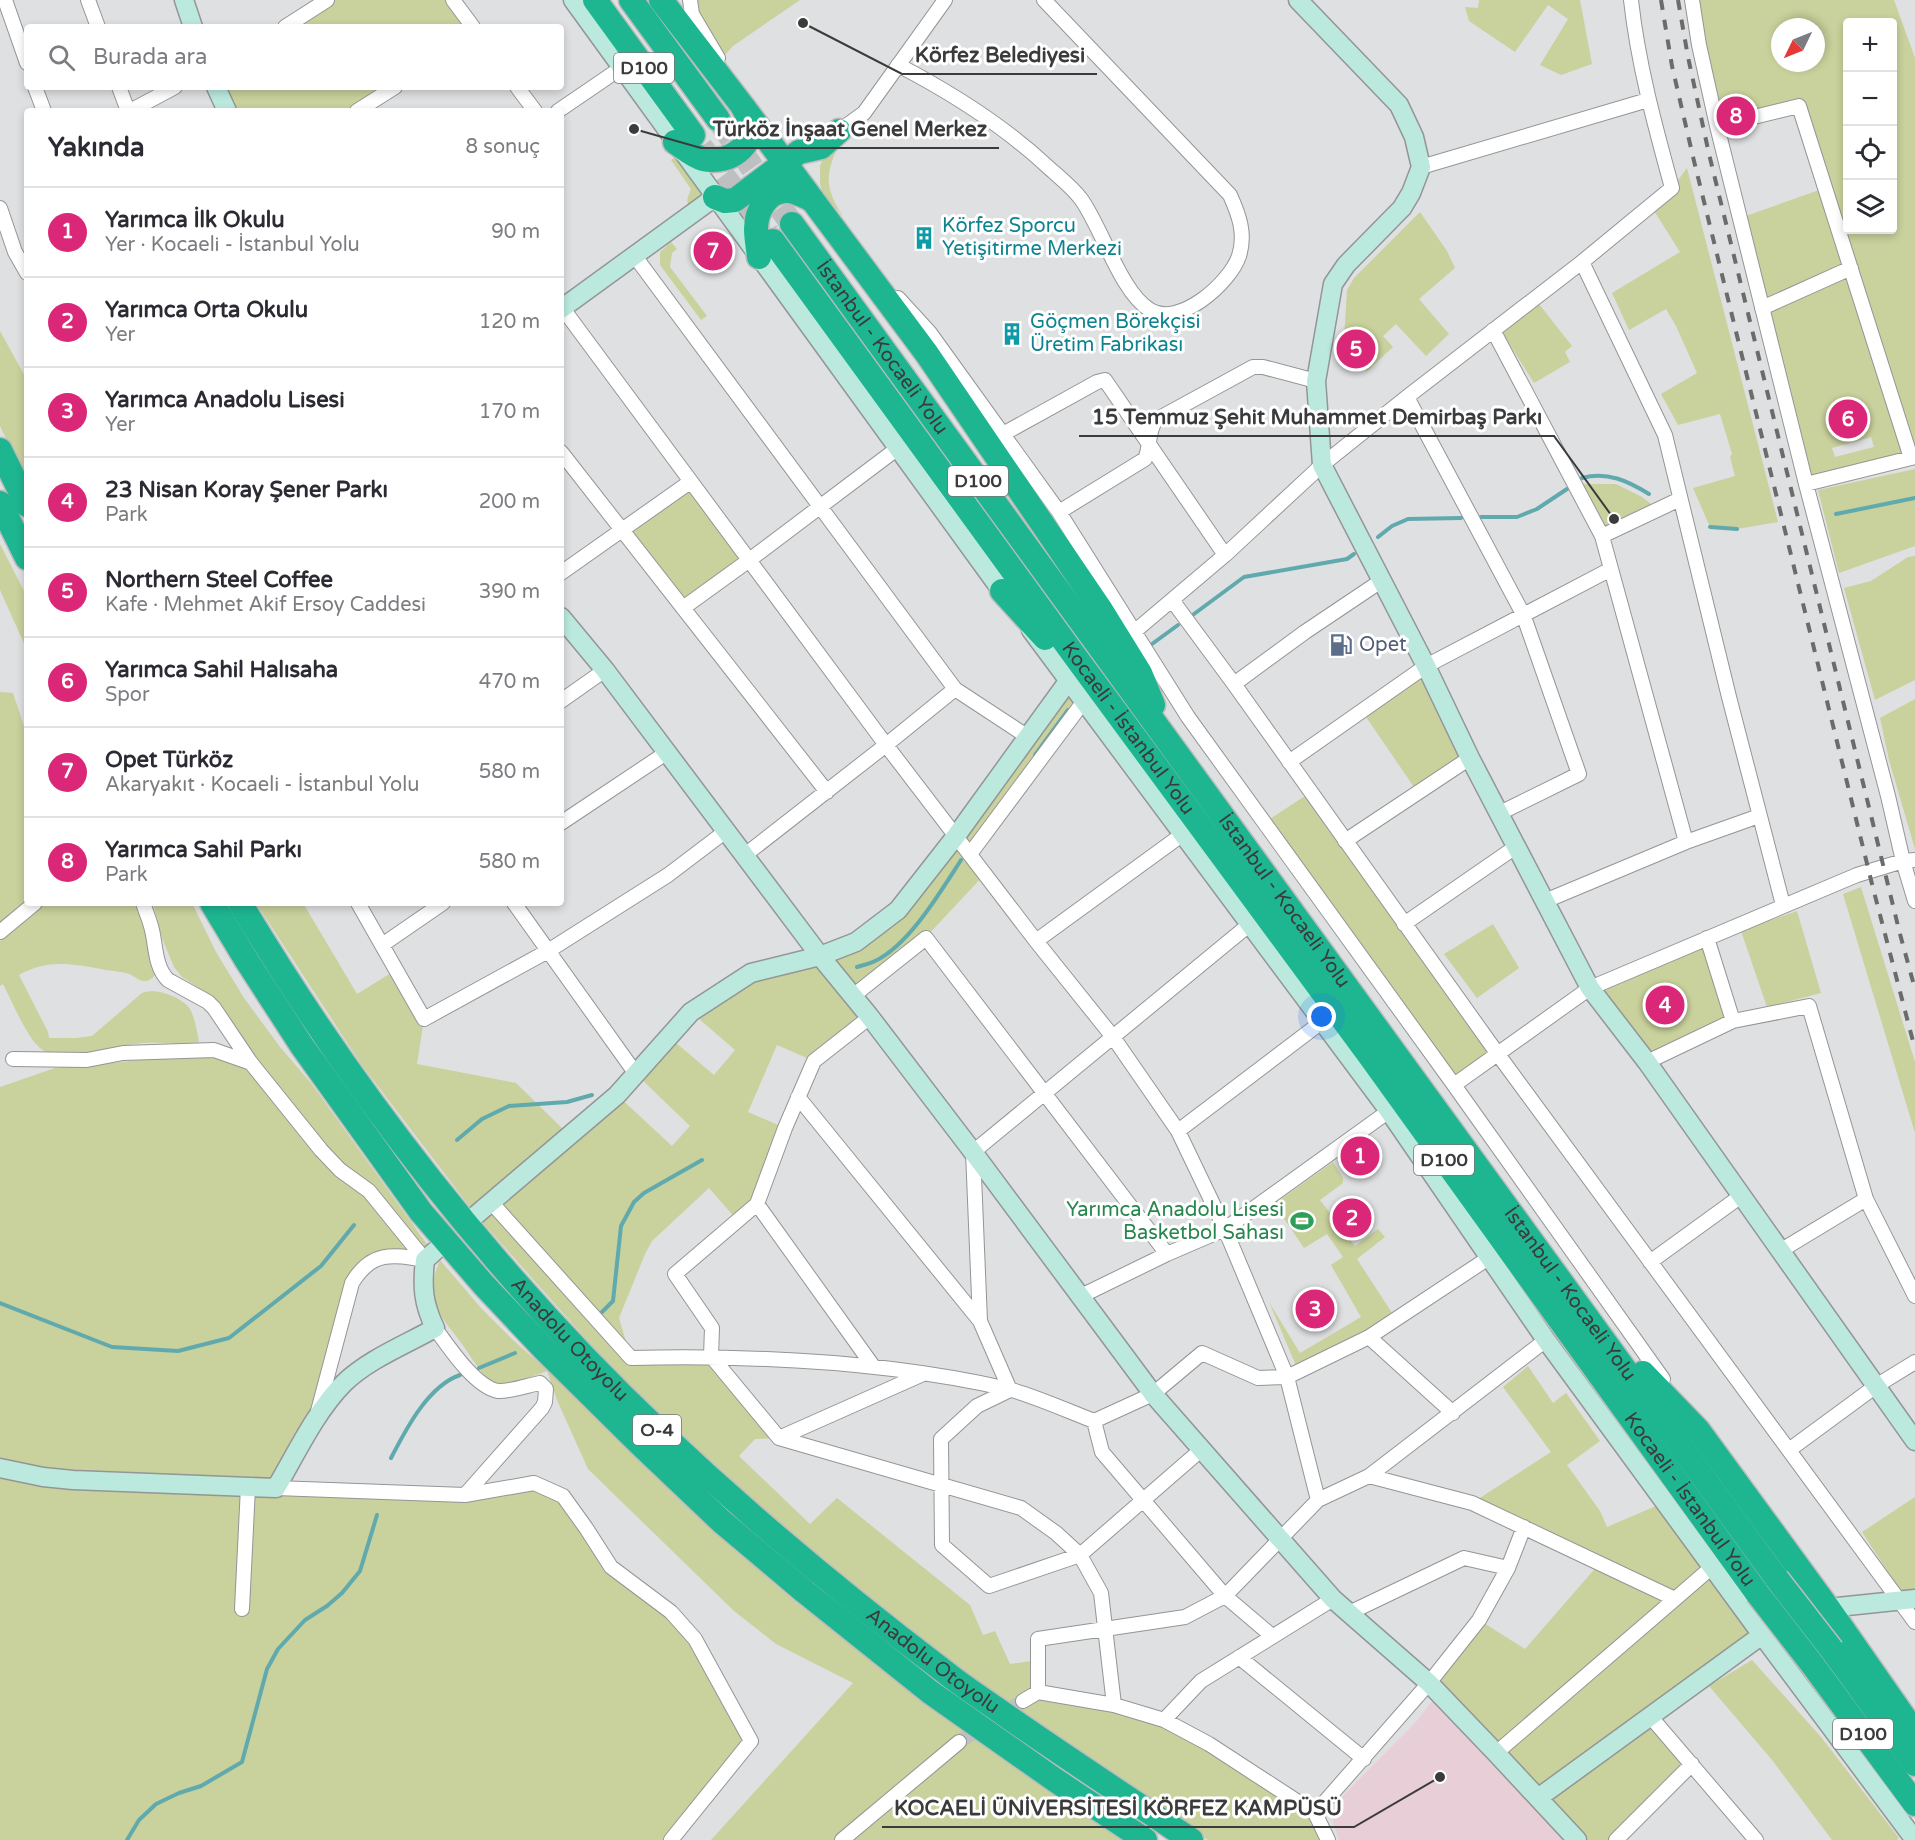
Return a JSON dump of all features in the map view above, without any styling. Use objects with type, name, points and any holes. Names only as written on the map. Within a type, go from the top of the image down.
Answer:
[{"type":"highway","name":"D100","points":[[595,0],[684,139]]},
{"type":"highway","name":"D100","points":[[631,0],[718,119]]},
{"type":"highway","points":[[661,0],[744,108],[773,134],[812,200],[927,354],[1101,610],[1140,673],[1166,738]]},
{"type":"highway","points":[[684,139],[693,154],[703,159],[726,159],[744,146],[748,136],[750,127],[744,108]]},
{"type":"highway","points":[[812,200],[809,166],[821,147],[840,131]]},
{"type":"highway","points":[[715,197],[725,201],[735,200],[784,152],[840,131]]},
{"type":"highway","points":[[784,152],[799,152],[821,147]]},
{"type":"highway","points":[[766,249],[756,230],[757,217],[767,200],[786,190],[812,200]]},
{"type":"highway","name":"İstanbul - Kocaeli Yolu","points":[[792,224],[1777,1579],[1915,1764]]},
{"type":"highway","name":"Kocaeli - İstanbul Yolu","points":[[766,249],[1128,728],[1369,1055],[1757,1593],[1915,1804]]},
{"type":"highway","points":[[0,450],[24,499]]},
{"type":"highway","points":[[0,503],[24,552]]},
{"type":"highway","points":[[1002,591],[1128,728]]},
{"type":"highway","name":"Anadolu Otoyolu","points":[[214,906],[302,1046],[421,1212],[483,1284],[545,1350],[721,1521],[805,1592],[930,1692],[1054,1780],[1145,1840]]},
{"type":"highway","name":"Anadolu Otoyolu","points":[[242,906],[321,1029],[438,1188],[503,1266],[567,1337],[657,1430],[731,1498],[946,1674],[1191,1840]]},
{"type":"highway","points":[[1579,1306],[1698,1430],[1828,1608],[1915,1733]]},
{"type":"main road","points":[[184,0],[192,24]]},
{"type":"main road","points":[[573,0],[621,68],[684,139],[715,197],[766,249],[898,448],[1389,1111],[1546,1340],[1762,1635],[1906,1837]]},
{"type":"main road","points":[[1298,0],[1399,105],[1414,137],[1421,167],[1411,193],[1402,208],[1346,265],[1332,284],[1316,381],[1322,465],[1426,666],[1470,758],[1590,988],[1647,1062],[1915,1441]]},
{"type":"main road","points":[[217,90],[226,108]]},
{"type":"main road","points":[[564,306],[715,197]]},
{"type":"main road","points":[[564,621],[605,670],[820,956],[870,1017],[973,1152],[1154,1394],[1334,1599],[1429,1683],[1576,1840]]},
{"type":"main road","points":[[476,1215],[617,1095],[691,1012],[751,973],[820,956],[856,942],[898,910],[956,836],[1069,680]]},
{"type":"main road","points":[[0,1468],[43,1477],[73,1480],[276,1488],[335,1393],[354,1374],[366,1366],[435,1328],[422,1287],[430,1255]]},
{"type":"main road","points":[[1538,1798],[1762,1635],[1828,1608],[1907,1600]]},
{"type":"street","points":[[5,0],[24,54]]},
{"type":"street","points":[[88,0],[97,24]]},
{"type":"street","points":[[290,24],[327,0]]},
{"type":"street","points":[[453,0],[471,24]]},
{"type":"street","points":[[690,0],[692,14],[729,76],[744,108]]},
{"type":"street","points":[[840,131],[864,113],[944,0]]},
{"type":"street","points":[[898,65],[1001,127],[1028,148],[1065,183],[1080,198],[1129,289],[1140,304],[1153,312],[1169,313],[1186,309],[1200,301],[1230,274],[1239,256],[1242,236],[1240,216],[1230,195],[1044,0]]},
{"type":"street","points":[[1134,632],[1225,555],[1322,465],[1582,262],[1672,188],[1648,100],[1631,0]]},
{"type":"street","points":[[1692,0],[1717,126],[1762,308],[1888,795],[1909,860],[1915,901]]},
{"type":"street","points":[[562,108],[621,68]]},
{"type":"street","points":[[36,90],[43,108]]},
{"type":"street","points":[[120,90],[128,108]]},
{"type":"street","points":[[135,108],[169,90]]},
{"type":"street","points":[[362,108],[390,90]]},
{"type":"street","points":[[519,90],[533,108]]},
{"type":"street","points":[[1421,167],[1648,100]]},
{"type":"street","points":[[1717,126],[1799,105],[1913,457],[1806,484]]},
{"type":"street","points":[[0,208],[21,249]]},
{"type":"street","points":[[840,238],[930,333],[1003,434],[1059,512],[1188,717],[1454,1085],[1698,1430]]},
{"type":"street","points":[[634,255],[955,689],[1028,737]]},
{"type":"street","points":[[1582,262],[1665,435],[1783,905]]},
{"type":"street","points":[[1762,308],[1851,268]]},
{"type":"street","points":[[564,312],[886,746],[1113,1037],[1179,1131],[1226,1229],[1287,1377],[1318,1500]]},
{"type":"street","points":[[1494,330],[1602,536],[1686,842]]},
{"type":"street","points":[[1059,512],[1145,459],[1149,433],[1156,420],[1253,367],[1263,367],[1316,381]]},
{"type":"street","points":[[1003,434],[1097,382],[1105,380],[1225,555]]},
{"type":"street","points":[[1407,397],[1523,614],[1579,774],[1500,813]]},
{"type":"street","points":[[683,608],[898,448]]},
{"type":"street","points":[[564,456],[827,792]]},
{"type":"street","points":[[564,571],[690,482]]},
{"type":"street","points":[[1602,536],[1680,499]]},
{"type":"street","points":[[1289,762],[1426,666],[1611,569]]},
{"type":"street","points":[[1233,684],[1305,632],[1382,581]]},
{"type":"street","points":[[1172,600],[1650,1262],[1789,1450],[1907,1600],[1915,1622]]},
{"type":"street","points":[[564,699],[605,670]]},
{"type":"street","points":[[745,855],[886,746],[955,689]]},
{"type":"street","points":[[970,854],[1084,700]]},
{"type":"street","points":[[564,821],[666,753]]},
{"type":"street","points":[[1345,840],[1470,758]]},
{"type":"street","points":[[1545,901],[1686,842],[1759,816]]},
{"type":"street","points":[[359,906],[424,1019],[548,951],[668,874],[726,831]]},
{"type":"street","points":[[1036,941],[1183,834]]},
{"type":"street","points":[[1404,924],[1517,846]]},
{"type":"street","points":[[1454,1085],[1590,988],[1857,875],[1909,860]]},
{"type":"street","points":[[0,932],[31,906]]},
{"type":"street","points":[[144,906],[152,931],[159,968],[163,975],[214,1008],[251,1063],[331,1162],[369,1191],[430,1255]]},
{"type":"street","points":[[382,945],[438,906]]},
{"type":"street","points":[[516,906],[636,1074]]},
{"type":"street","points":[[980,1321],[973,1152],[1250,924]]},
{"type":"street","points":[[853,996],[926,938],[1167,1254]]},
{"type":"street","points":[[1707,938],[1733,1021]]},
{"type":"street","points":[[1647,1062],[1733,1021],[1809,1006],[1866,1199],[1915,1296]]},
{"type":"street","points":[[870,1017],[814,1061],[757,1204],[675,1274],[712,1328],[711,1356],[779,1437],[1021,1508],[1056,1533],[1080,1556],[1101,1593],[1114,1705]]},
{"type":"street","points":[[1179,1131],[1323,1021]]},
{"type":"street","points":[[13,1059],[87,1060],[123,1053],[214,1050],[251,1063]]},
{"type":"street","points":[[798,1097],[980,1321],[1010,1390]]},
{"type":"street","points":[[1081,1296],[1167,1254],[1226,1229],[1389,1111]]},
{"type":"street","points":[[1650,1262],[1741,1196]]},
{"type":"street","points":[[1780,1251],[1866,1199]]},
{"type":"street","points":[[491,1202],[631,1358],[711,1356],[873,1366],[1010,1390],[1094,1421],[1154,1394],[1202,1353],[1258,1378],[1287,1377],[1369,1337],[1490,1257]]},
{"type":"street","points":[[757,1204],[873,1366]]},
{"type":"street","points":[[315,1423],[352,1283],[357,1274],[371,1262],[382,1257],[430,1255]]},
{"type":"street","points":[[435,1328],[465,1367],[491,1388],[504,1390],[540,1383],[546,1389],[542,1408],[465,1495]]},
{"type":"street","points":[[1369,1337],[1453,1413]]},
{"type":"street","points":[[1038,1692],[1038,1639],[1185,1617],[1225,1596],[1318,1500],[1369,1476],[1546,1340]]},
{"type":"street","points":[[1789,1450],[1876,1386],[1915,1362]]},
{"type":"street","points":[[779,1437],[922,1374]]},
{"type":"street","points":[[1010,1390],[977,1406],[940,1438],[942,1545],[988,1586],[1080,1556],[1202,1449]]},
{"type":"street","points":[[1094,1421],[1102,1452],[1225,1596],[1272,1636]]},
{"type":"street","points":[[1369,1476],[1472,1503],[1675,1599]]},
{"type":"street","points":[[276,1488],[465,1495],[534,1483],[563,1496],[611,1567],[671,1612],[694,1639],[752,1741],[671,1840]]},
{"type":"street","points":[[242,1608],[248,1487]]},
{"type":"street","points":[[1315,1813],[1429,1683],[1479,1620],[1508,1568],[1524,1527]]},
{"type":"street","points":[[1349,1613],[1464,1558],[1508,1568]]},
{"type":"street","points":[[1496,1753],[1712,1567]]},
{"type":"street","points":[[1164,1720],[1201,1681],[1334,1599]]},
{"type":"street","points":[[1239,1656],[1364,1759]]},
{"type":"street","points":[[1023,1701],[1038,1692],[1114,1705],[1164,1720],[1209,1744],[1315,1813],[1328,1840]]},
{"type":"street","points":[[1650,1716],[1756,1840]]},
{"type":"street","points":[[842,1840],[959,1742]]},
{"type":"street","points":[[1616,1840],[1692,1764]]},
{"type":"shaded area","points":[[1439,1693],[1577,1840],[1339,1840],[1330,1809],[1416,1722]]},
{"type":"green space","points":[[327,0],[453,0],[471,24],[290,24]]},
{"type":"green space","points":[[690,0],[800,0],[733,46],[724,56]]},
{"type":"green space","points":[[1479,0],[1580,0],[1592,64],[1561,75],[1540,65],[1568,19],[1548,5],[1515,52],[1469,21],[1465,7],[1478,8]]},
{"type":"green space","points":[[1692,0],[1894,0],[1915,58],[1915,457],[1806,484],[1740,218],[1825,188],[1799,106],[1717,126]],"holes":[[[1871,437],[1874,447],[1835,457],[1832,448]]]},
{"type":"green space","points":[[217,90],[390,90],[362,108],[226,108]]},
{"type":"green space","points":[[840,143],[831,163],[829,180],[832,197],[843,216],[823,194],[820,184],[820,166],[824,156]]},
{"type":"green space","points":[[678,155],[703,192],[697,202],[690,207],[687,201],[691,189],[671,160]]},
{"type":"green space","points":[[1687,168],[1778,522],[1737,529],[1710,527],[1693,488],[1735,476],[1730,457],[1732,454],[1720,414],[1678,425],[1661,394],[1697,373],[1676,326],[1666,309],[1629,330],[1612,293],[1680,252],[1651,206],[1672,188]]},
{"type":"green space","points":[[1420,212],[1447,251],[1455,268],[1419,299],[1449,334],[1426,356],[1396,324],[1383,336],[1393,347],[1366,372],[1370,341],[1344,338],[1347,290],[1354,278]]},
{"type":"green space","points":[[671,242],[677,249],[672,253],[670,267],[707,316],[701,320],[660,265],[660,252]]},
{"type":"green space","points":[[1539,304],[1572,346],[1565,352],[1570,362],[1534,383],[1502,332]]},
{"type":"green space","points":[[0,331],[24,375],[24,475],[0,426]]},
{"type":"green space","points":[[1915,469],[1915,546],[1839,573],[1818,490]]},
{"type":"green space","points":[[690,482],[748,561],[683,608],[621,529]]},
{"type":"green space","points":[[1581,484],[1616,484],[1642,497],[1655,507],[1604,531]]},
{"type":"green space","points":[[0,544],[24,591],[24,643],[0,590]]},
{"type":"green space","points":[[1915,556],[1915,680],[1875,700],[1844,588],[1871,581],[1908,557]]},
{"type":"green space","points":[[1426,666],[1470,758],[1418,793],[1362,711]]},
{"type":"green space","points":[[1069,680],[1084,701],[970,854],[985,874],[925,938],[854,996],[870,1017],[814,1061],[777,1045],[748,1112],[785,1128],[757,1204],[737,1220],[709,1188],[652,1241],[619,1318],[631,1358],[711,1356],[779,1438],[755,1439],[739,1456],[810,1524],[837,1498],[970,1605],[983,1635],[995,1631],[1010,1664],[1038,1660],[1038,1692],[1164,1720],[1315,1813],[1328,1840],[1208,1840],[1011,1707],[844,1577],[726,1477],[625,1383],[476,1215],[361,1064],[258,906],[305,906],[357,994],[396,970],[424,1019],[417,1064],[516,1083],[569,1135],[617,1095],[672,1146],[690,1126],[636,1074],[669,1037],[714,1075],[735,1050],[691,1012],[751,973],[820,956],[898,910]]},
{"type":"green space","points":[[0,692],[13,693],[24,726],[24,906],[0,926]]},
{"type":"green space","points":[[1915,699],[1915,849],[1889,760],[1880,718]]},
{"type":"green space","points":[[1311,792],[1497,1053],[1454,1085],[1264,823]]},
{"type":"green space","points":[[1861,887],[1915,1062],[1915,1133],[1843,894]]},
{"type":"green space","points":[[41,906],[138,906],[157,972],[151,979],[144,981],[123,972],[60,964],[40,967],[19,975],[49,1038],[92,1036],[142,993],[154,991],[168,994],[190,1009],[199,1042],[144,1043],[75,1054],[49,1053],[35,1043],[3,984],[0,986],[0,941]]},
{"type":"green space","points":[[154,906],[193,906],[216,952],[244,998],[280,1047],[311,1083],[429,1247],[420,1250],[369,1182],[333,1158],[425,1260],[396,1255],[357,1274],[315,1423],[276,1488],[465,1495],[534,1483],[563,1496],[611,1567],[671,1612],[751,1741],[671,1840],[0,1840],[0,1087],[55,1068],[184,1056],[224,1059],[245,1069],[267,1089],[266,1076],[237,1028],[215,998],[182,977],[174,967],[162,938]]},
{"type":"green space","points":[[1797,911],[1821,993],[1767,1007],[1741,931]]},
{"type":"green space","points":[[1493,924],[1519,968],[1477,998],[1444,954]]},
{"type":"green space","points":[[1707,938],[1733,1021],[1647,1062],[1590,988]]},
{"type":"green space","points":[[1333,1162],[1343,1178],[1343,1183],[1320,1200],[1355,1246],[1378,1229],[1385,1237],[1357,1259],[1392,1313],[1362,1335],[1297,1368],[1269,1302],[1300,1353],[1361,1317],[1331,1265],[1343,1257],[1327,1234],[1304,1248],[1274,1204]]},
{"type":"green space","points":[[440,1260],[481,1308],[513,1340],[547,1370],[685,1505],[797,1603],[954,1723],[1122,1840],[711,1840],[853,1683],[776,1644],[734,1611],[588,1469],[557,1400],[547,1371],[505,1387],[497,1387],[486,1378],[444,1321],[435,1303],[433,1284]]},
{"type":"green space","points":[[1528,1366],[1553,1403],[1566,1393],[1600,1441],[1567,1465],[1600,1511],[1607,1527],[1665,1502],[1762,1635],[1651,1716],[1692,1764],[1616,1840],[1577,1840],[1429,1684],[1479,1620],[1525,1649],[1599,1564],[1472,1503],[1551,1452],[1503,1387]]},
{"type":"green space","points":[[1915,1497],[1915,1597],[1905,1598],[1862,1532]]},
{"type":"green space","points":[[1752,1660],[1821,1737],[1899,1838],[1897,1840],[1832,1840],[1772,1760],[1709,1686]]},
{"type":"waterway","points":[[1582,478],[1609,477],[1633,485],[1649,494]]},
{"type":"waterway","points":[[1481,517],[1517,517],[1537,509],[1567,489]]},
{"type":"waterway","points":[[1836,514],[1915,498]]},
{"type":"waterway","points":[[1378,537],[1392,526],[1408,519],[1461,518]]},
{"type":"waterway","points":[[1710,527],[1737,529]]},
{"type":"waterway","points":[[1194,614],[1244,577],[1347,559],[1354,554]]},
{"type":"waterway","points":[[1152,644],[1178,625]]},
{"type":"waterway","points":[[1035,755],[1068,710]]},
{"type":"waterway","points":[[857,967],[875,961],[900,943],[923,916],[961,860]]},
{"type":"waterway","points":[[457,1140],[482,1119],[509,1106],[567,1102],[592,1095]]},
{"type":"waterway","points":[[602,1312],[613,1301],[621,1226],[634,1202],[644,1193],[702,1160]]},
{"type":"waterway","points":[[0,1303],[112,1347],[178,1351],[229,1338],[321,1266],[354,1225]]},
{"type":"waterway","points":[[479,1368],[515,1353]]},
{"type":"waterway","points":[[391,1458],[411,1422],[428,1398],[448,1381],[460,1375]]},
{"type":"waterway","points":[[127,1840],[139,1820],[156,1804],[201,1786],[242,1762],[267,1669],[278,1649],[305,1620],[342,1593],[360,1571],[377,1515]]},
{"type":"tunnel","points":[[718,119],[792,224]]},
{"type":"tunnel","points":[[701,147],[768,234]]},
{"type":"tunnel","points":[[959,1742],[1023,1701]]},
{"type":"railway","points":[[1661,0],[1672,66],[1694,161],[1873,888],[1915,1049]]},
{"type":"railway","points":[[1678,0],[1709,154],[1915,989]]},
{"type":"place","name":"Körfez Belediyesi","points":[[803,23]]},
{"type":"place","name":"Yarımca Sahil Parkı","points":[[1736,116]]},
{"type":"place","name":"Türköz İnşaat Genel Merkez","points":[[634,129]]},
{"type":"place","name":"Körfez Sporcu Yetişitirme Merkezi","points":[[924,238]]},
{"type":"place","name":"Opet Türköz","points":[[713,251]]},
{"type":"place","name":"Göçmen Börekçisi Üretim Fabrikası","points":[[1012,334]]},
{"type":"place","name":"Northern Steel Coffee","points":[[1356,349]]},
{"type":"place","name":"Yarımca Sahil Halısaha","points":[[1848,419]]},
{"type":"place","name":"15 Temmuz Şehit Muhammet Demirbaş Parkı","points":[[1614,519]]},
{"type":"place","name":"Opet","points":[[1341,645]]},
{"type":"place","name":"23 Nisan Koray Şener Parkı","points":[[1665,1005]]},
{"type":"place","name":"Yarımca İlk Okulu","points":[[1360,1156]]},
{"type":"place","name":"Yarımca Orta Okulu","points":[[1352,1218]]},
{"type":"place","name":"Yarımca Anadolu Lisesi Basketbol Sahası","points":[[1302,1221]]},
{"type":"place","name":"Yarımca Anadolu Lisesi","points":[[1315,1309]]},
{"type":"place","name":"KOCAELİ ÜNİVERSİTESİ KÖRFEZ KAMPÜSÜ","points":[[1440,1777]]}]
